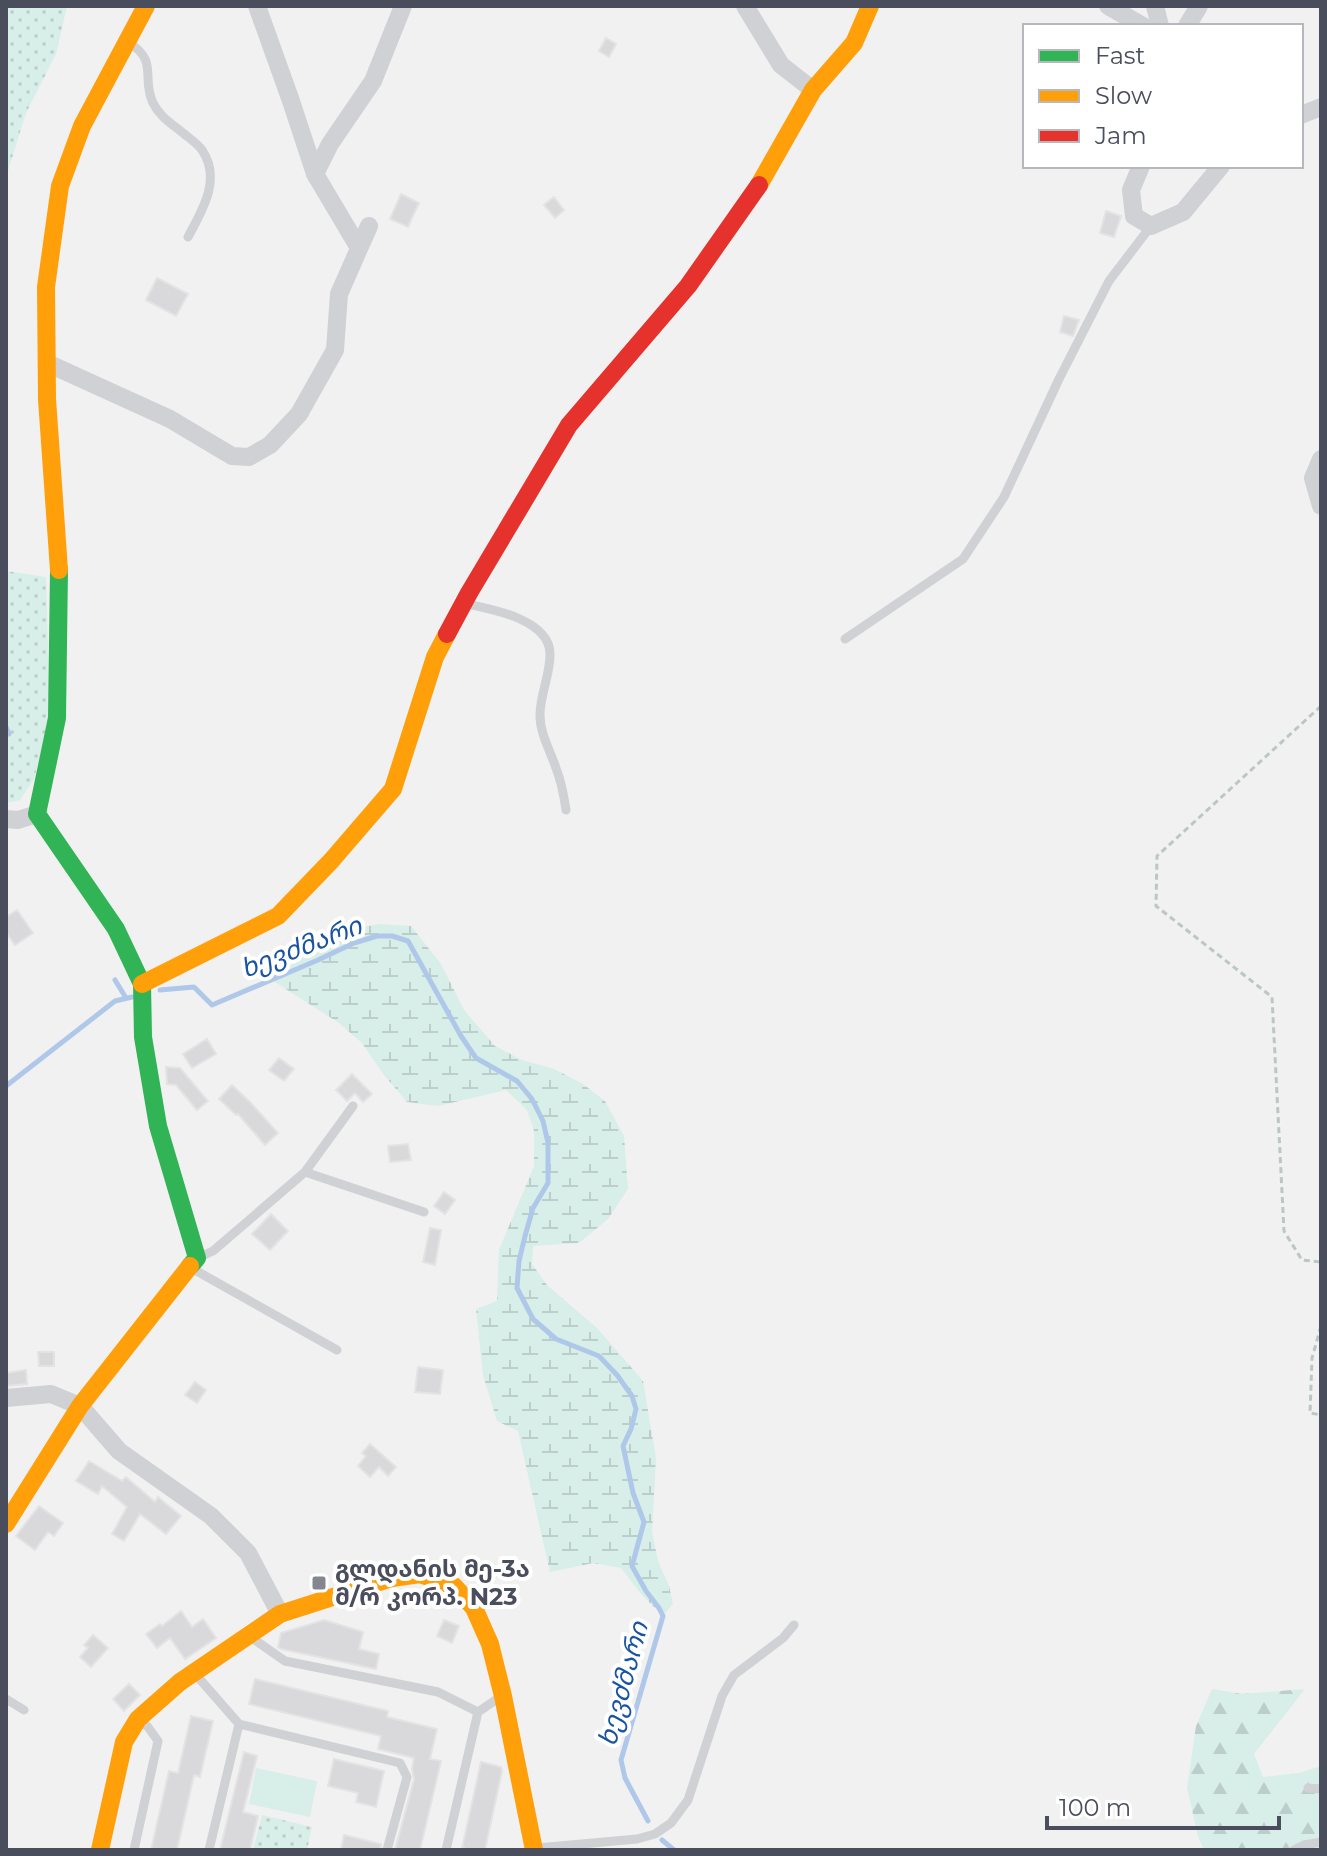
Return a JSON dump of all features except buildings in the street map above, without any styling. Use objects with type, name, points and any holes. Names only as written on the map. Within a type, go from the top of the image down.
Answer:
[{"type":"street","points":[[6,1524],[80,1406],[193,1262],[158,1126],[143,1037],[142,984],[116,929],[37,814],[57,718],[59,637],[59,552],[47,399],[46,287],[60,186],[82,126],[146,6]]},
{"type":"street","points":[[257,6],[315,174],[359,248]]},
{"type":"street","points":[[315,174],[330,144],[373,81],[403,6]]},
{"type":"street","points":[[745,6],[781,65],[813,90]]},
{"type":"street","points":[[142,984],[278,916],[393,789],[435,657],[569,425],[688,286],[765,176],[813,90],[854,43],[870,6]]},
{"type":"street","points":[[1108,6],[1140,24]]},
{"type":"street","points":[[1188,24],[1199,6]]},
{"type":"street","points":[[1140,168],[1131,190],[1134,216],[1151,226],[1183,212],[1219,168]]},
{"type":"street","points":[[47,363],[170,419],[232,456],[249,457],[270,445],[299,414],[335,350],[339,294],[369,226]]},
{"type":"street","points":[[1321,459],[1313,478],[1321,506]]},
{"type":"street","points":[[6,819],[18,820],[37,814]]},
{"type":"street","points":[[6,1398],[51,1394],[80,1406],[119,1451],[211,1516],[248,1553],[280,1614]]},
{"type":"street","points":[[100,1850],[124,1742],[138,1719],[180,1682],[280,1614],[392,1578],[420,1574],[454,1586],[474,1608],[490,1644],[534,1849]]},
{"type":"lane","points":[[126,41],[141,50],[147,64],[151,100],[161,116],[202,150],[210,170],[208,201],[188,237]]},
{"type":"lane","points":[[845,639],[963,559],[1004,497],[1109,281],[1151,226]]},
{"type":"lane","points":[[464,603],[502,612],[529,624],[545,637],[551,651],[540,714],[541,731],[556,769],[566,810]]},
{"type":"lane","points":[[337,1350],[193,1262],[213,1251],[305,1172],[353,1106]]},
{"type":"lane","points":[[305,1172],[424,1212]]},
{"type":"lane","points":[[534,1849],[637,1839],[655,1834],[671,1823],[688,1800],[722,1696],[734,1675],[783,1638],[794,1625]]},
{"type":"lane","points":[[248,1636],[285,1661],[438,1692],[478,1712]]},
{"type":"lane","points":[[194,1672],[239,1724],[400,1763],[407,1777],[387,1850]]},
{"type":"lane","points":[[446,1850],[478,1712],[503,1696]]},
{"type":"lane","points":[[6,1699],[24,1710]]},
{"type":"lane","points":[[134,1850],[158,1741],[138,1719]]},
{"type":"lane","points":[[209,1850],[239,1724]]},
{"type":"lane","points":[[1308,1788],[1321,1789]]},
{"type":"lane","points":[[1294,1850],[1321,1842]]},
{"type":"path","points":[[1321,706],[1157,856],[1156,906],[1272,997],[1284,1231],[1302,1260],[1321,1262]]},
{"type":"path","points":[[1321,1326],[1312,1358],[1310,1413],[1321,1415]]},
{"type":"green space","points":[[6,6],[67,6],[56,54],[26,113],[7,174],[6,187]]},
{"type":"green space","points":[[6,571],[46,577],[50,717],[34,779],[20,800],[6,803]]},
{"type":"green space","points":[[380,924],[411,926],[441,964],[464,1010],[495,1046],[583,1084],[605,1101],[624,1136],[628,1189],[608,1219],[579,1243],[533,1246],[532,1264],[547,1285],[598,1329],[643,1381],[656,1458],[652,1532],[673,1604],[663,1616],[621,1568],[593,1563],[550,1572],[518,1431],[497,1421],[483,1375],[476,1309],[497,1301],[499,1250],[534,1166],[534,1131],[527,1110],[506,1090],[438,1106],[407,1102],[362,1043],[339,1023],[270,979],[294,953],[326,933]]},
{"type":"green space","points":[[1212,1689],[1242,1694],[1305,1689],[1254,1754],[1263,1777],[1299,1773],[1321,1766],[1321,1850],[1204,1850],[1187,1788],[1196,1726]]},
{"type":"green space","points":[[256,1768],[317,1781],[310,1817],[249,1804]]},
{"type":"green space","points":[[262,1815],[312,1827],[307,1850],[253,1850]]},
{"type":"waterway","points":[[6,727],[9,734]]},
{"type":"waterway","name":"ხევძმარი","points":[[160,990],[194,987],[212,1005],[354,943],[377,936],[392,936],[408,941],[476,1058],[517,1081],[532,1099],[543,1121],[548,1143],[548,1183],[533,1208],[519,1261],[517,1288],[533,1319],[556,1339],[599,1356],[632,1396],[636,1409],[623,1446],[633,1493],[644,1522],[632,1566],[663,1616],[621,1760],[625,1778],[648,1821]]},
{"type":"waterway","points":[[115,980],[126,998]]},
{"type":"waterway","name":"ხევძმარი","points":[[6,1086],[115,1001],[132,997]]},
{"type":"waterway","name":"ხევძმარი","points":[[662,1840],[674,1850]]},
{"type":"traffic: fast","points":[[59,570],[57,718],[37,814],[116,929],[142,984],[143,1037],[158,1126],[197,1258],[190,1266]]},
{"type":"traffic: slow","points":[[59,570],[47,399],[46,287],[60,186],[82,126],[146,6]]},
{"type":"traffic: slow","points":[[759,185],[813,90],[854,43],[870,6]]},
{"type":"traffic: slow","points":[[142,984],[278,916],[331,861],[393,789],[435,657],[447,634]]},
{"type":"traffic: slow","points":[[6,1524],[80,1406],[190,1266]]},
{"type":"traffic: slow","points":[[100,1850],[124,1742],[138,1719],[180,1682],[280,1614],[392,1578],[420,1574],[454,1586],[474,1608],[490,1644],[534,1850]]},
{"type":"traffic: jam","points":[[447,634],[569,425],[688,286],[759,185]]},
{"type":"place","name":"გლდანის მე-3ა მ/რ კორპ. N23","points":[[319,1583]]}]
